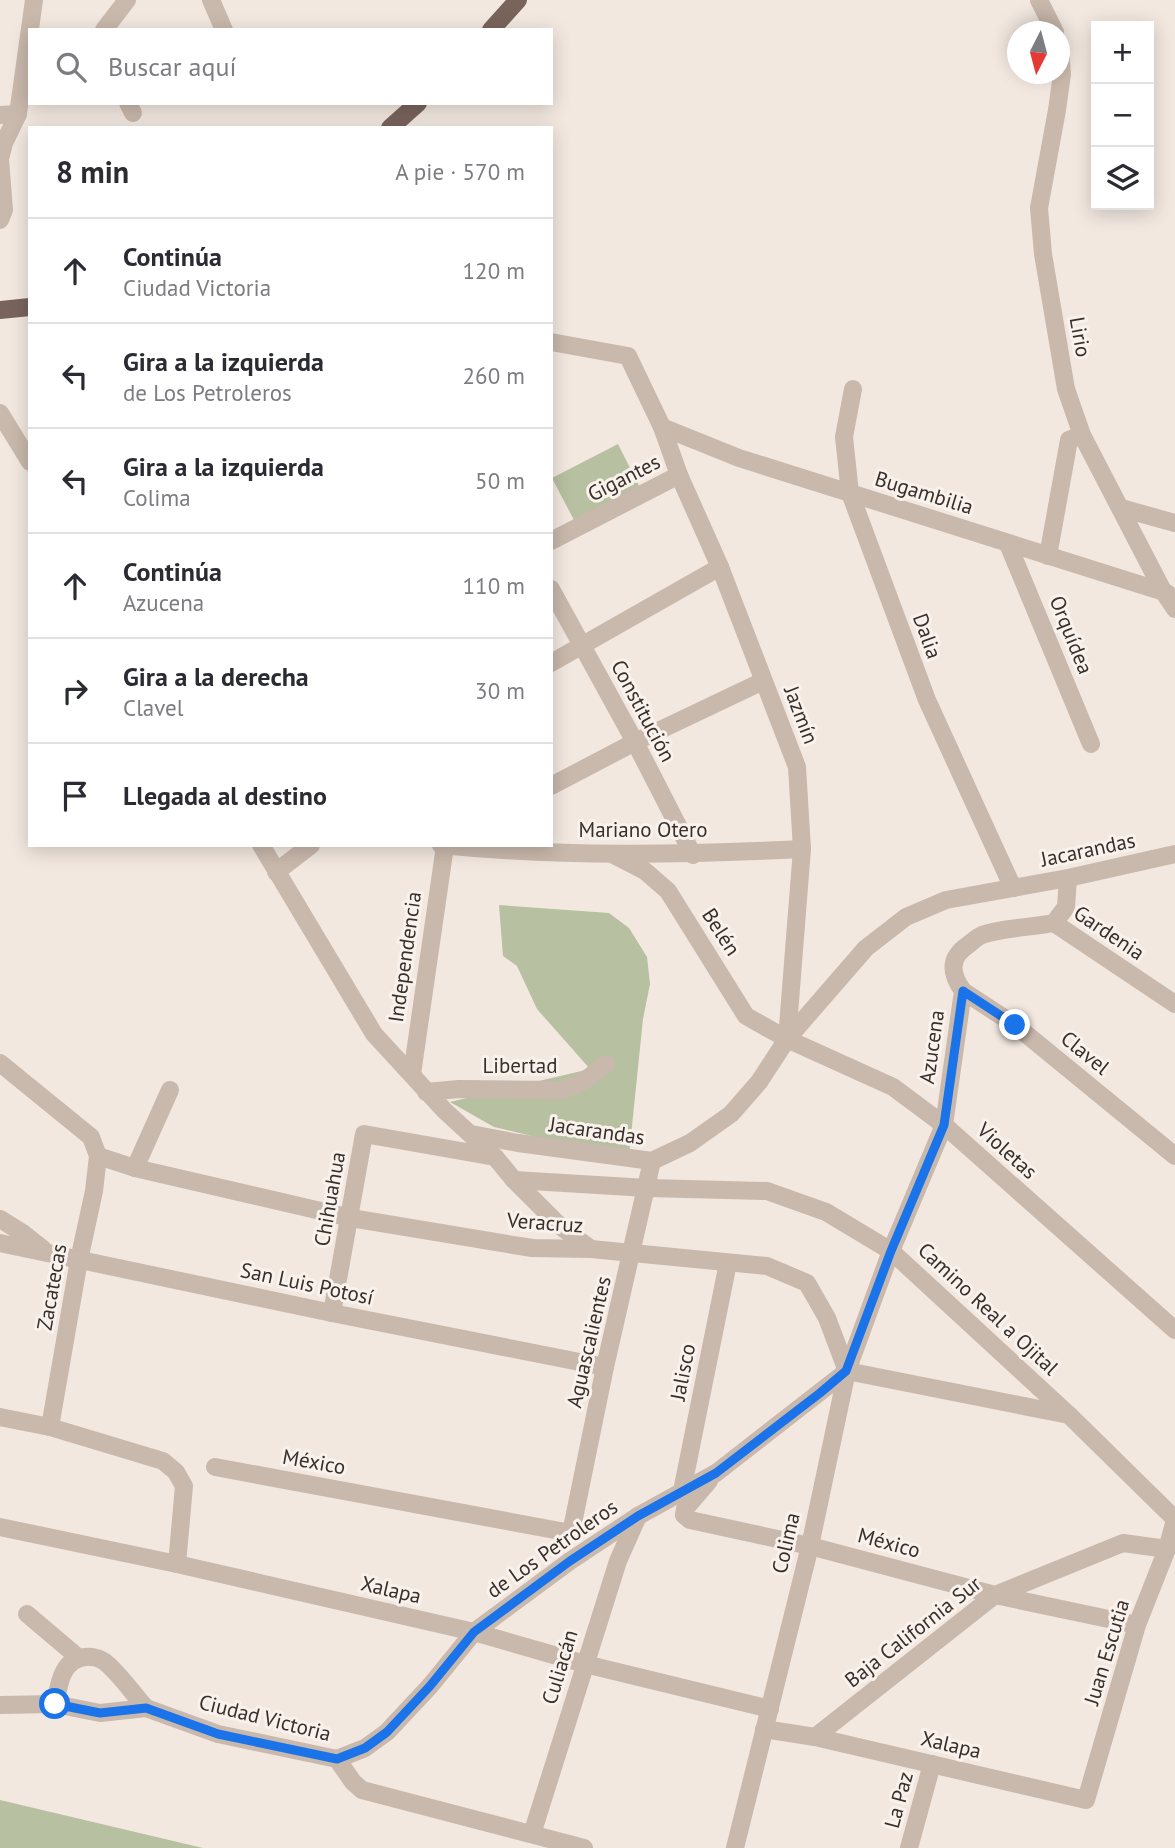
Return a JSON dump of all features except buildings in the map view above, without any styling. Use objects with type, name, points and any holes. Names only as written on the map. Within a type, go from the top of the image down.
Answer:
[{"type":"main road","points":[[493,28],[519,0]]},
{"type":"main road","points":[[392,126],[416,105]]},
{"type":"main road","points":[[0,310],[28,307]]},
{"type":"street","points":[[31,28],[34,0]]},
{"type":"street","points":[[106,28],[127,0]]},
{"type":"street","points":[[211,0],[223,28]]},
{"type":"street","points":[[1040,0],[1050,21]]},
{"type":"street","points":[[0,220],[4,210],[0,159],[4,143],[24,109],[28,65]]},
{"type":"street","name":"Lirio","points":[[1061,84],[1039,208],[1043,254],[1064,379],[1082,435],[1175,608]]},
{"type":"street","points":[[0,115],[24,109]]},
{"type":"street","name":"Jazmín","points":[[553,342],[628,356],[662,427],[679,475],[720,567],[797,767],[802,849],[788,1039]]},
{"type":"street","name":"Dalia","points":[[853,389],[844,437],[850,493],[927,700],[1013,888]]},
{"type":"street","points":[[0,413],[28,459]]},
{"type":"street","name":"Bugambilia","points":[[662,427],[739,458],[1169,593]]},
{"type":"street","points":[[1048,556],[1069,440],[1082,435]]},
{"type":"street","name":"Gigantes","points":[[553,540],[679,475]]},
{"type":"street","points":[[1121,508],[1175,523]]},
{"type":"street","name":"Orquídea","points":[[1008,544],[1091,744]]},
{"type":"street","points":[[553,662],[720,567]]},
{"type":"street","name":"Constitución","points":[[553,593],[693,855]]},
{"type":"street","points":[[553,785],[635,742],[764,681]]},
{"type":"street","points":[[262,847],[374,1034],[426,1092],[495,1157],[560,1226],[591,1249]]},
{"type":"street","points":[[276,872],[308,847]]},
{"type":"street","name":"Independencia","points":[[412,1074],[443,847]]},
{"type":"street","name":"Mariano Otero","points":[[484,847],[612,854],[693,855],[802,849]]},
{"type":"street","name":"Belén","points":[[612,854],[645,871],[668,891],[746,1016],[788,1039]]},
{"type":"street","name":"Jacarandas","points":[[471,1134],[652,1161],[690,1143],[731,1114],[759,1082],[788,1039],[866,948],[906,917],[946,900],[1068,878],[1175,854]]},
{"type":"street","points":[[1054,923],[1066,908],[1068,878]]},
{"type":"street","name":"Azucena","points":[[891,1251],[944,1125],[963,991],[955,980],[952,969],[954,958],[960,950],[981,935],[1054,923]]},
{"type":"street","name":"Gardenia","points":[[1054,923],[1175,1004]]},
{"type":"street","name":"Clavel","points":[[963,991],[1015,1025],[1175,1156]]},
{"type":"street","name":"Violetas","points":[[788,1039],[893,1087],[944,1125],[1175,1330]]},
{"type":"street","points":[[0,1063],[91,1137],[99,1156]]},
{"type":"street","name":"Libertad","points":[[426,1092],[459,1089],[563,1090],[584,1081],[606,1063]]},
{"type":"street","points":[[135,1168],[170,1090]]},
{"type":"street","name":"Chihuahua","points":[[332,1313],[364,1134],[495,1157]]},
{"type":"street","name":"Veracruz","points":[[99,1156],[135,1168],[351,1218],[532,1248],[591,1249],[767,1266],[807,1283],[827,1318],[846,1371]]},
{"type":"street","name":"Zacatecas","points":[[50,1427],[99,1156]]},
{"type":"street","name":"Aguascalientes","points":[[571,1532],[652,1161]]},
{"type":"street","name":"Camino Real a Ojital","points":[[514,1180],[647,1188],[767,1191],[826,1212],[891,1251],[1069,1415],[1175,1519]]},
{"type":"street","points":[[0,1219],[46,1252]]},
{"type":"street","name":"San Luis Potosí","points":[[0,1242],[332,1313],[605,1367]]},
{"type":"street","name":"Colima","points":[[735,1848],[810,1546],[846,1371],[891,1251]]},
{"type":"street","name":"Jalisco","points":[[682,1491],[728,1263]]},
{"type":"street","points":[[846,1371],[1069,1415]]},
{"type":"street","name":"de Los Petroleros","points":[[337,1759],[365,1748],[387,1732],[430,1686],[474,1632],[570,1561],[638,1516],[716,1473],[846,1371]]},
{"type":"street","points":[[0,1417],[50,1427],[163,1461],[176,1472],[184,1486],[177,1564]]},
{"type":"street","name":"México","points":[[215,1467],[571,1532]]},
{"type":"street","name":"México","points":[[716,1473],[685,1509],[684,1516],[690,1520],[810,1546],[995,1595],[1137,1625]]},
{"type":"street","name":"Culiacán","points":[[532,1834],[618,1561],[638,1516]]},
{"type":"street","name":"Juan Escutia","points":[[1086,1800],[1137,1625],[1167,1549],[1175,1519]]},
{"type":"street","name":"Xalapa","points":[[0,1527],[177,1564],[474,1632],[585,1664],[770,1709]]},
{"type":"street","name":"Baja California Sur","points":[[815,1737],[995,1595],[1123,1544],[1167,1549]]},
{"type":"street","points":[[27,1614],[79,1658]]},
{"type":"street","points":[[55,1704],[60,1678],[67,1664],[90,1656],[104,1661],[146,1708]]},
{"type":"street","name":"Ciudad Victoria","points":[[0,1705],[55,1704],[100,1713],[146,1708],[218,1734],[337,1759],[362,1790],[584,1848]]},
{"type":"street","name":"Xalapa","points":[[764,1729],[815,1737],[1086,1800]]},
{"type":"street","name":"La Paz","points":[[909,1848],[932,1764]]},
{"type":"green space","points":[[618,444],[640,488],[575,522],[553,477]]},
{"type":"green space","points":[[499,905],[609,913],[629,928],[647,957],[650,984],[643,1019],[629,1155],[494,1127],[450,1102],[590,1069],[537,1009],[517,966],[503,956]]},
{"type":"green space","points":[[0,1800],[203,1848],[0,1848]]},
{"type":"route","points":[[55,1704],[100,1713],[146,1708],[218,1734],[337,1759],[365,1748],[387,1732],[430,1686],[474,1632],[570,1561],[638,1516],[716,1473],[846,1371],[891,1251],[944,1125],[963,991],[1015,1025]]}]
